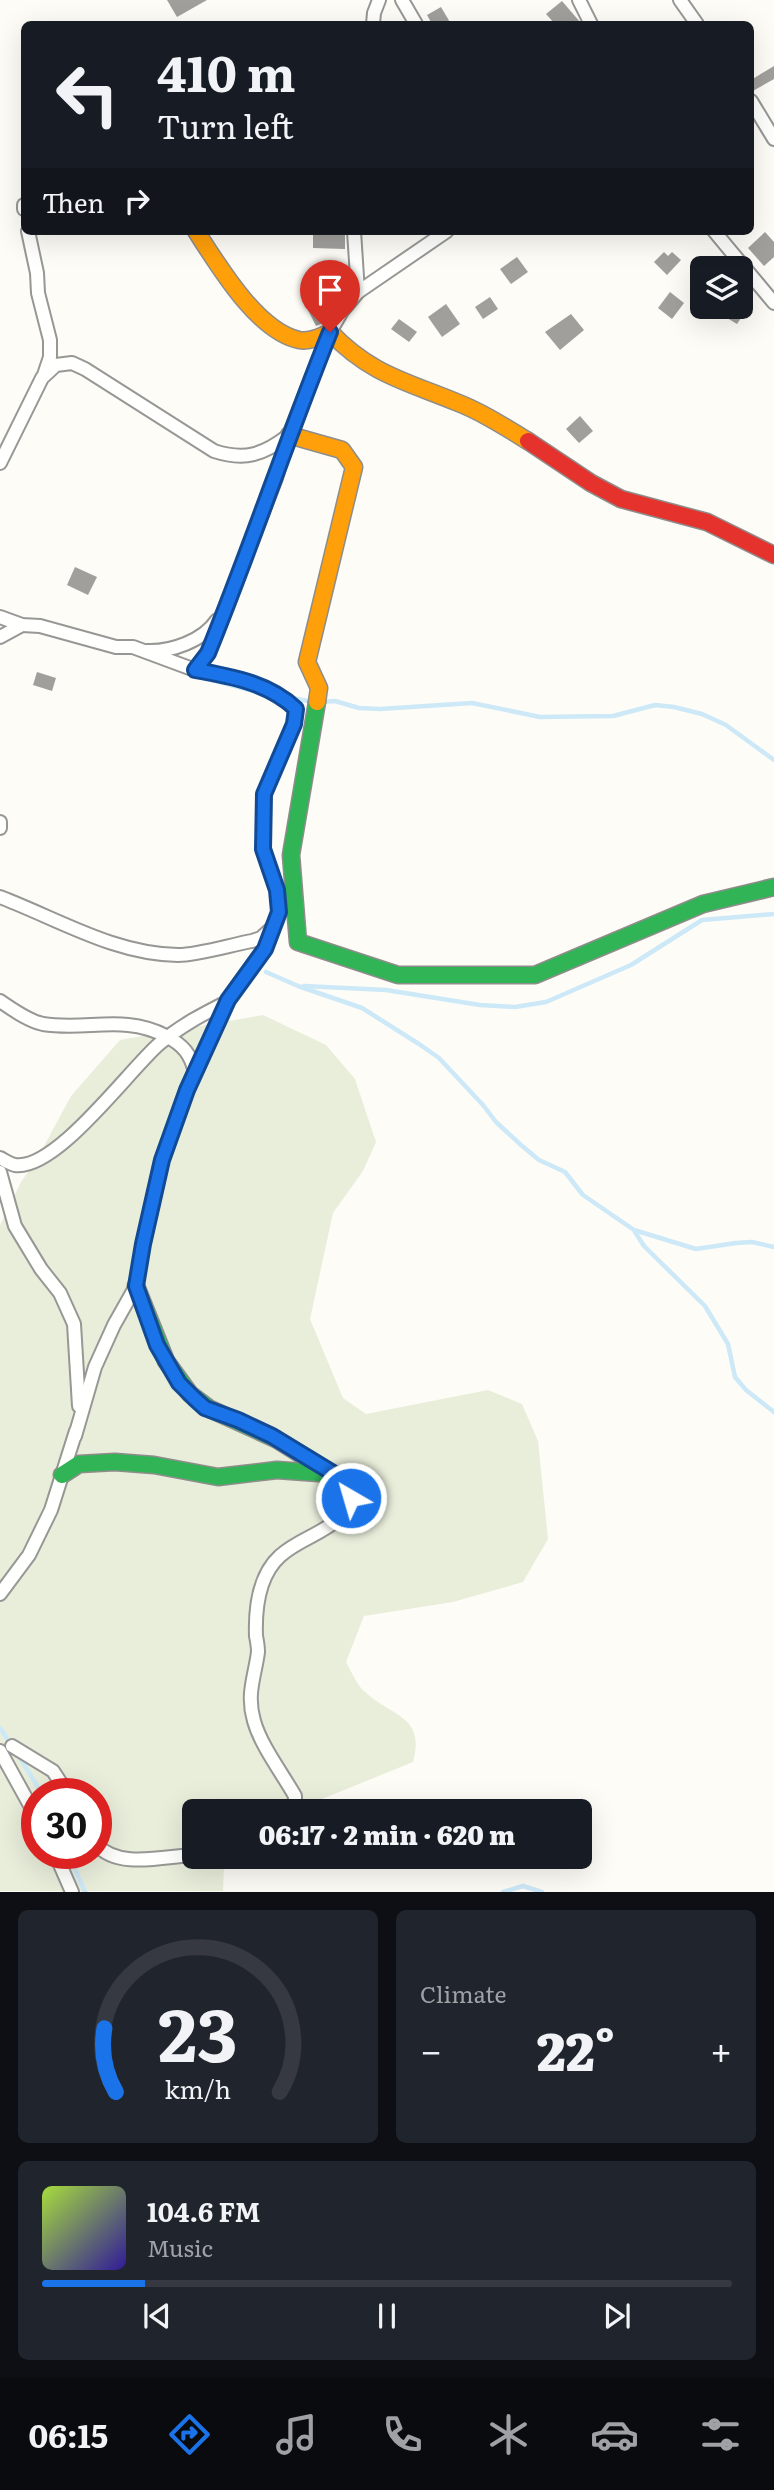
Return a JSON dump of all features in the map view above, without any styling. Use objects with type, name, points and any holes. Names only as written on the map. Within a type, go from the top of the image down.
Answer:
[{"type":"street","points":[[373,21],[379,0]]},
{"type":"street","points":[[402,0],[414,21]]},
{"type":"street","points":[[579,0],[590,21]]},
{"type":"street","points":[[680,0],[695,21]]},
{"type":"street","points":[[754,107],[774,139]]},
{"type":"street","points":[[0,463],[44,375],[50,357],[50,340],[38,293],[37,273],[29,235]]},
{"type":"street","points":[[199,235],[241,294],[275,329],[299,340],[312,340],[330,332]]},
{"type":"street","points":[[354,235],[358,292]]},
{"type":"street","points":[[195,670],[208,653],[226,609],[276,478],[289,435],[330,332],[358,292],[441,235]]},
{"type":"street","points":[[717,235],[774,303]]},
{"type":"street","points":[[330,332],[343,348],[371,368],[475,412],[611,495],[634,504],[707,522],[774,555]]},
{"type":"street","points":[[44,375],[56,365],[72,363],[214,451],[234,458],[270,450],[289,435]]},
{"type":"street","points":[[289,435],[342,450],[354,467],[307,662],[318,688],[291,855],[298,942],[398,975],[535,975],[703,904],[774,887]]},
{"type":"street","points":[[0,617],[22,625],[40,626],[116,647],[150,651],[192,641],[209,631],[226,609]]},
{"type":"street","points":[[0,637],[22,625]]},
{"type":"street","points":[[0,1594],[29,1555],[51,1510],[95,1367],[136,1286],[162,1160],[195,1073],[228,1002],[265,949],[279,912],[277,890],[263,849],[264,794],[294,724],[296,709],[275,691],[220,674],[195,670],[133,647]]},
{"type":"street","points":[[0,822],[0,828]]},
{"type":"street","points":[[0,897],[97,939],[141,950],[177,955],[252,942],[274,926]]},
{"type":"street","points":[[0,1001],[13,1011],[40,1024],[128,1023],[145,1026],[183,1047],[192,1058],[195,1073]]},
{"type":"street","points":[[0,1158],[14,1165],[28,1164],[52,1153],[119,1089],[144,1058],[168,1037],[196,1018],[228,1002]]},
{"type":"street","points":[[0,1172],[15,1226],[40,1269],[60,1293],[74,1324],[79,1406],[75,1436]]},
{"type":"street","points":[[136,1286],[157,1345],[179,1383],[194,1398],[205,1408],[272,1436],[346,1481],[352,1490],[345,1512],[333,1526],[279,1556],[263,1578],[251,1701],[254,1721],[295,1799]]},
{"type":"street","points":[[62,1475],[79,1464],[115,1462],[154,1465],[218,1477],[277,1470],[332,1474]]},
{"type":"street","points":[[6,1749],[53,1770],[58,1778]]},
{"type":"street","points":[[6,1749],[21,1782]]},
{"type":"street","points":[[112,1855],[134,1860],[182,1856]]},
{"type":"street","points":[[62,1869],[72,1892]]},
{"type":"green space","points":[[263,1015],[326,1045],[355,1079],[376,1142],[363,1171],[333,1213],[310,1319],[343,1398],[366,1414],[488,1390],[522,1404],[538,1441],[548,1539],[523,1582],[453,1602],[364,1616],[346,1662],[363,1690],[410,1725],[416,1746],[413,1762],[322,1799],[182,1799],[182,1869],[224,1869],[223,1891],[0,1891],[0,1225],[21,1182],[37,1159],[71,1096],[120,1040]]},
{"type":"building","points":[[167,0],[207,0],[177,17]]},
{"type":"building","points":[[562,1],[579,21],[552,21],[546,14]]},
{"type":"building","points":[[441,7],[449,21],[430,21],[427,15]]},
{"type":"building","points":[[774,66],[774,79],[754,90],[754,78]]},
{"type":"building","points":[[765,232],[774,242],[774,257],[764,266],[748,248]]},
{"type":"building","points":[[313,235],[345,235],[345,249],[313,248]]},
{"type":"building","points":[[664,252],[668,256],[672,252],[681,260],[667,275],[654,262]]},
{"type":"building","points":[[517,257],[528,272],[511,284],[500,269]]},
{"type":"building","points":[[670,292],[684,303],[672,319],[658,308]]},
{"type":"building","points":[[490,297],[498,309],[483,319],[475,307]]},
{"type":"building","points":[[326,300],[332,311],[326,322],[316,326],[308,310]]},
{"type":"building","points":[[446,304],[460,324],[442,337],[428,317]]},
{"type":"building","points":[[571,314],[584,330],[560,350],[545,332]]},
{"type":"building","points":[[399,319],[417,332],[409,342],[391,329]]},
{"type":"building","points":[[580,416],[593,431],[579,443],[566,429]]},
{"type":"building","points":[[75,567],[97,577],[88,595],[67,585]]},
{"type":"building","points":[[37,672],[56,678],[52,691],[33,685]]},
{"type":"waterway","points":[[212,680],[265,694]]},
{"type":"waterway","points":[[287,697],[313,702]]},
{"type":"waterway","points":[[322,702],[335,701],[359,708],[380,709],[472,703],[540,717],[613,716],[655,705],[674,707],[702,714],[726,725],[774,760]]},
{"type":"waterway","points":[[304,986],[386,990],[480,1005],[515,1007],[546,1002],[631,965],[702,920],[774,914]]},
{"type":"waterway","points":[[266,972],[362,1008],[439,1058],[496,1122],[521,1145],[539,1160],[565,1172],[583,1195],[634,1230],[696,1249],[752,1242],[774,1247]]},
{"type":"waterway","points":[[635,1232],[644,1246],[705,1306],[728,1344],[735,1377],[746,1390],[774,1412]]},
{"type":"waterway","points":[[0,1728],[12,1746]]},
{"type":"waterway","points":[[19,1756],[32,1778]]},
{"type":"waterway","points":[[75,1869],[85,1892]]},
{"type":"waterway","points":[[503,1892],[523,1886],[542,1892]]},
{"type":"traffic: fast","points":[[317,702],[291,855],[298,942],[398,975],[535,975],[703,904],[774,887]]},
{"type":"traffic: fast","points":[[62,1475],[79,1464],[115,1462],[154,1465],[218,1477],[277,1470],[332,1474],[276,1439],[210,1409],[190,1394],[166,1361],[136,1286]]},
{"type":"traffic: slow","points":[[199,235],[240,295],[268,324],[283,334],[307,340],[330,332],[359,358],[374,367],[475,410],[528,441]]},
{"type":"traffic: slow","points":[[289,435],[342,450],[354,467],[307,662],[319,688],[317,702]]},
{"type":"traffic: jam","points":[[528,441],[591,483],[621,499],[707,522],[774,555]]},
{"type":"route","points":[[330,332],[208,653],[195,670],[220,674],[275,691],[296,709],[294,724],[264,794],[263,849],[277,890],[279,912],[265,949],[228,1000],[187,1090],[162,1160],[138,1265],[136,1286],[157,1345],[179,1383],[194,1398],[205,1408],[272,1436],[346,1481],[352,1490],[351,1498]]}]
